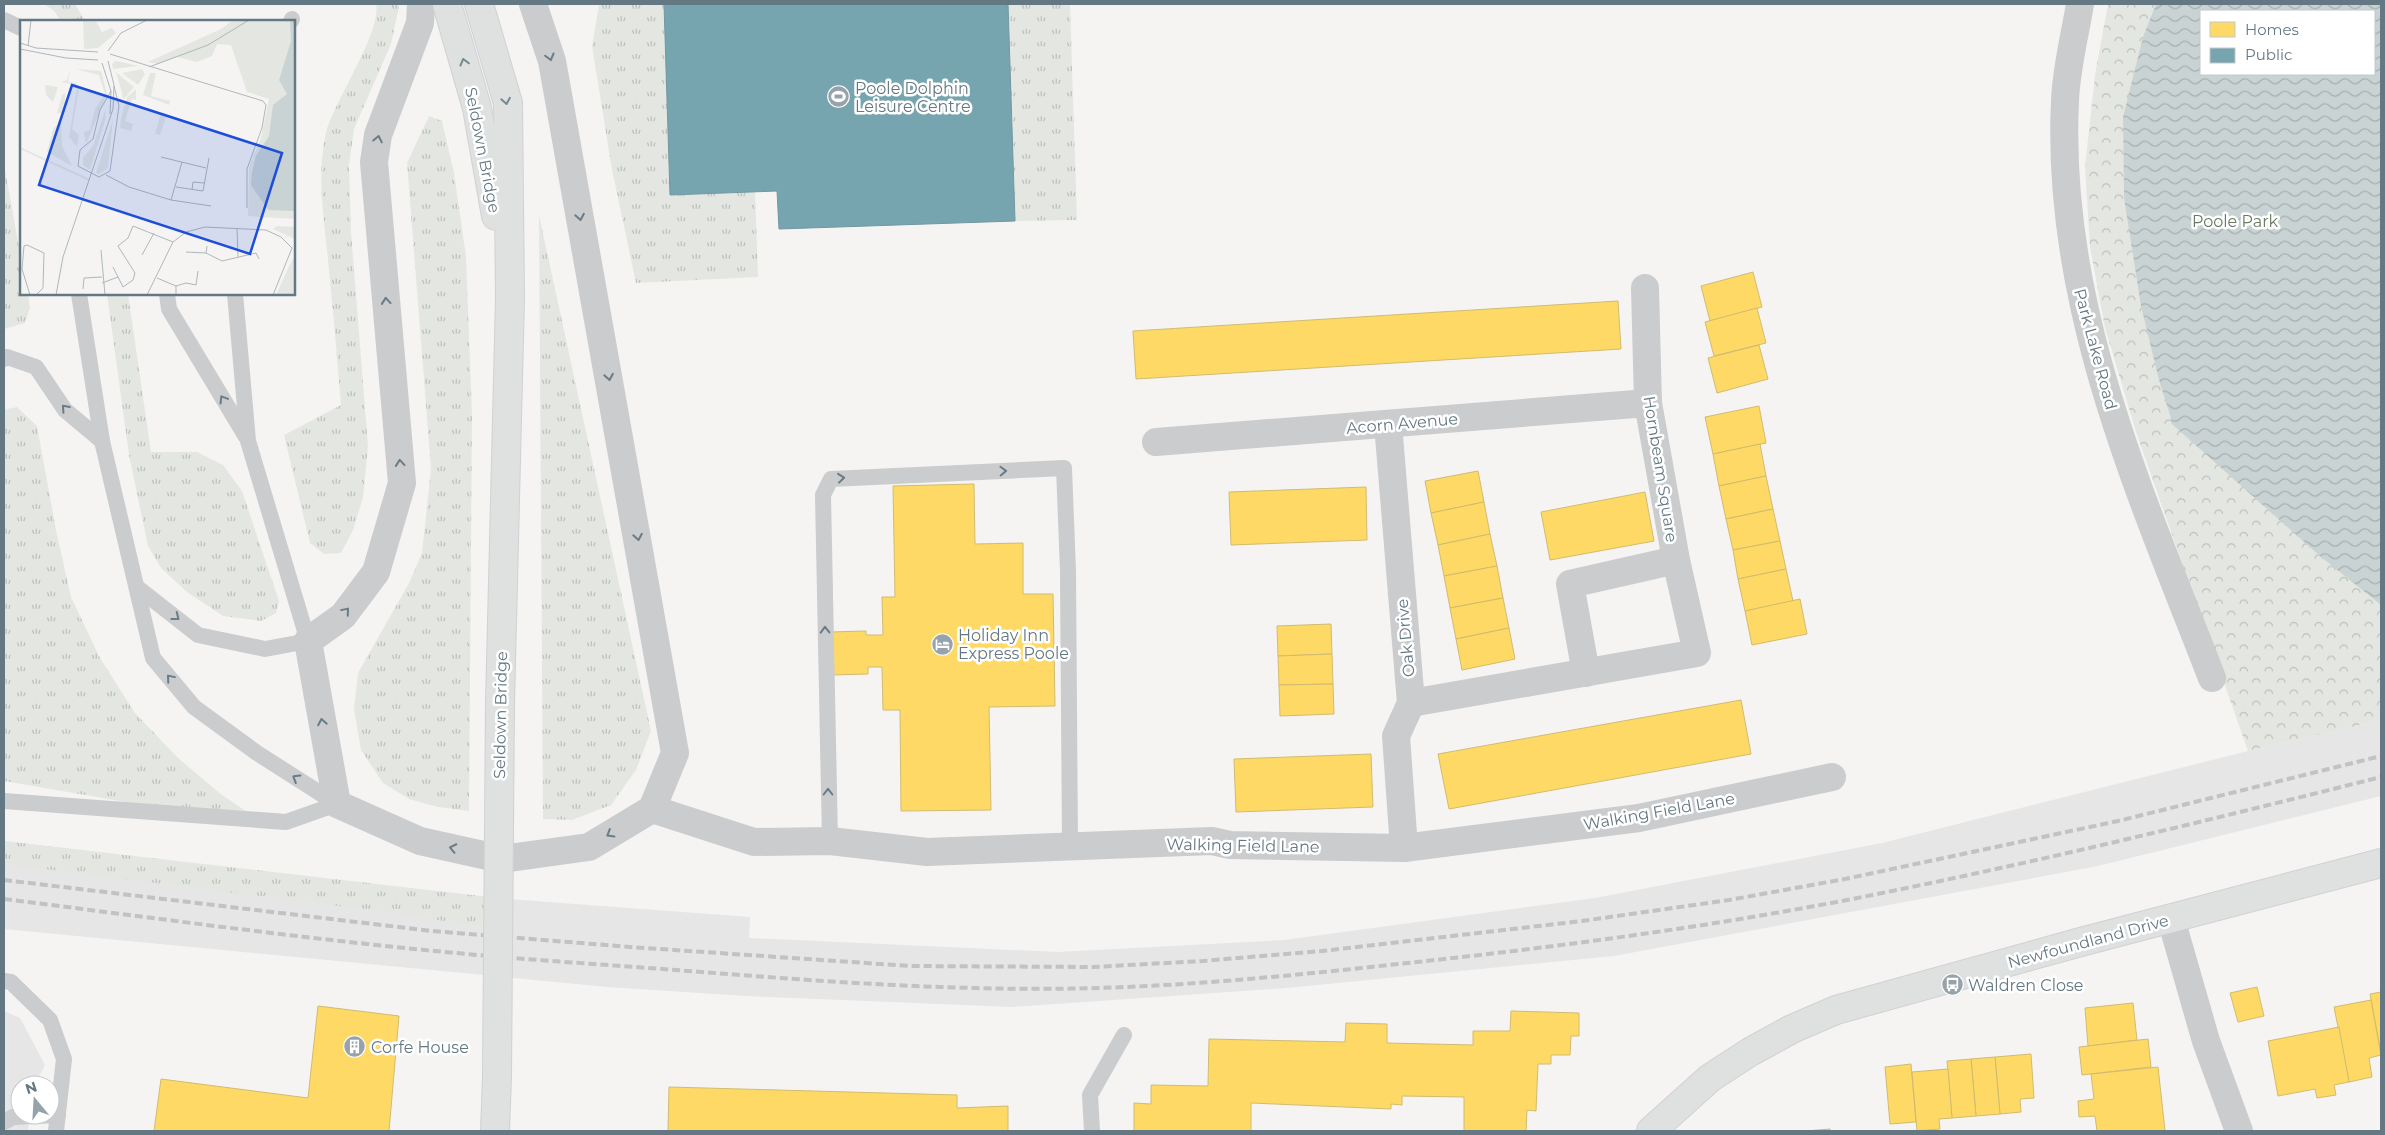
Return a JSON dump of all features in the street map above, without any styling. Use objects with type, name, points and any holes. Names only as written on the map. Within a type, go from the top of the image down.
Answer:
[{"type":"street","points":[[421,4],[420,23],[378,135],[374,162],[402,483],[376,572],[343,616],[308,641],[337,804],[420,841],[501,858],[589,847],[652,809],[676,753],[552,61],[533,4]]},
{"type":"street","name":"Seldown Bridge","points":[[447,4],[477,108],[510,298]]},
{"type":"street","name":"Seldown Bridge","points":[[479,4],[508,103],[510,298],[500,703],[495,1131]]},
{"type":"street","name":"Park Lake Road","points":[[2080,4],[2065,100],[2066,191],[2077,282],[2103,382],[2143,500],[2212,678]]},
{"type":"street","name":"Hornbeam Square","points":[[1411,703],[1697,653],[1676,560],[1648,403],[1645,288]]},
{"type":"street","name":"Acorn Avenue","points":[[1156,442],[1648,403]]},
{"type":"street","name":"Oak Drive","points":[[1388,424],[1411,703],[1396,736],[1404,848]]},
{"type":"street","name":"Hornbeam Square","points":[[1586,673],[1570,584],[1676,560]]},
{"type":"street","name":"Walking Field Lane","points":[[652,809],[754,842],[830,841],[927,852],[1212,841],[1230,845],[1404,848],[1639,818],[1832,777]]},
{"type":"street","name":"Newfoundland Drive","points":[[1651,1131],[1710,1078],[1792,1029],[1836,1010],[2381,863]]},
{"type":"street","points":[[2171,919],[2206,1041],[2239,1131]]},
{"type":"lane","points":[[4,20],[20,28]]},
{"type":"lane","points":[[79,295],[102,440],[120,525],[138,588],[153,658],[194,707],[257,754],[337,804]]},
{"type":"lane","points":[[167,295],[169,308],[248,441]]},
{"type":"lane","points":[[138,588],[198,634],[265,649],[308,641],[248,441],[235,295]]},
{"type":"lane","points":[[4,359],[7,357],[36,367],[65,410],[102,440]]},
{"type":"lane","points":[[830,841],[823,495],[831,479],[1064,468],[1068,571],[1070,846]]},
{"type":"lane","points":[[4,801],[286,822],[337,804]]},
{"type":"lane","points":[[4,981],[11,982],[50,1020],[64,1059],[60,1096]]},
{"type":"lane","points":[[1092,1131],[1090,1096],[1124,1035]]},
{"type":"shaded area","points":[[2381,720],[2381,796],[2098,866],[1614,956],[1287,988],[1012,1007],[746,996],[608,987],[4,929],[4,841],[456,895],[750,917],[749,938],[1058,952],[1284,940],[1595,898],[1882,843],[2248,751]]},
{"type":"shaded area","points":[[4,1011],[20,1018],[45,1065],[40,1075],[10,1075],[10,1125],[29,1125],[28,1131],[4,1131]]},
{"type":"green space","points":[[44,4],[75,4],[84,20],[60,20],[54,11]]},
{"type":"green space","points":[[376,4],[398,4],[399,7],[391,44],[354,129],[349,165],[351,232],[368,446],[363,498],[353,530],[341,553],[324,554],[310,543],[284,435],[341,405],[323,206],[321,177],[323,147],[330,120],[372,32],[376,16]]},
{"type":"green space","points":[[599,4],[664,4],[670,195],[755,192],[758,277],[636,283],[612,170],[592,46]]},
{"type":"green space","points":[[1008,4],[1070,4],[1077,220],[1015,221]]},
{"type":"green space","name":"Poole Park","points":[[2108,4],[2381,4],[2381,720],[2248,751],[2136,432],[2105,328],[2090,247],[2085,167],[2095,75]]},
{"type":"green space","points":[[429,116],[442,121],[454,173],[466,256],[472,415],[469,811],[438,807],[409,799],[383,783],[361,750],[354,709],[358,673],[409,583],[422,553],[431,469],[407,163]]},
{"type":"green space","points":[[4,164],[20,253],[20,295],[28,295],[30,308],[25,323],[4,329]]},
{"type":"green space","points":[[539,215],[651,731],[636,770],[611,805],[572,820],[543,819]]},
{"type":"green space","points":[[107,295],[128,295],[151,452],[197,452],[223,465],[242,491],[279,601],[276,613],[261,621],[223,616],[187,592],[161,568],[148,546],[129,455]]},
{"type":"green space","points":[[17,407],[37,426],[56,530],[71,597],[100,658],[135,713],[178,758],[222,795],[270,827],[4,781],[4,410]]},
{"type":"green space","points":[[4,841],[498,898],[498,929],[372,910],[4,864]]},
{"type":"water","name":"Poole Park","points":[[2156,4],[2381,4],[2381,605],[2321,557],[2173,425],[2159,380],[2141,306],[2124,198],[2123,117],[2143,37]]},
{"type":"building: Homes","points":[[1753,272],[1762,307],[1710,321],[1701,286]]},
{"type":"building: Homes","points":[[1618,301],[1621,349],[1136,379],[1133,331]]},
{"type":"building: Homes","points":[[1757,308],[1766,343],[1714,356],[1705,322]]},
{"type":"building: Homes","points":[[1759,345],[1768,379],[1717,393],[1708,358]]},
{"type":"building: Homes","points":[[1759,406],[1766,443],[1713,454],[1705,417]]},
{"type":"building: Homes","points":[[1760,444],[1766,476],[1719,486],[1713,454]]},
{"type":"building: Homes","points":[[1478,471],[1484,502],[1431,513],[1425,481]]},
{"type":"building: Homes","points":[[1766,476],[1773,509],[1726,519],[1719,486]]},
{"type":"building: Homes","name":"Holiday Inn Express Poole","points":[[974,484],[975,544],[1023,543],[1023,594],[1053,594],[1055,706],[989,707],[991,810],[901,811],[900,710],[883,710],[882,667],[868,667],[868,674],[831,675],[830,632],[866,631],[866,635],[883,635],[882,597],[895,597],[893,486]]},
{"type":"building: Homes","points":[[1366,487],[1367,540],[1231,545],[1229,492]]},
{"type":"building: Homes","points":[[1645,492],[1654,541],[1550,560],[1541,512]]},
{"type":"building: Homes","points":[[1484,502],[1490,534],[1438,545],[1431,513]]},
{"type":"building: Homes","points":[[1773,509],[1780,541],[1733,550],[1726,519]]},
{"type":"building: Homes","points":[[1490,534],[1497,566],[1444,576],[1438,545]]},
{"type":"building: Homes","points":[[1780,541],[1786,569],[1738,579],[1733,550]]},
{"type":"building: Homes","points":[[1497,566],[1503,598],[1450,608],[1444,576]]},
{"type":"building: Homes","points":[[1786,569],[1793,601],[1745,611],[1738,579]]},
{"type":"building: Homes","points":[[1503,598],[1509,628],[1456,639],[1450,608]]},
{"type":"building: Homes","points":[[1800,599],[1807,634],[1752,645],[1745,611]]},
{"type":"building: Homes","points":[[1331,624],[1332,654],[1278,656],[1277,626]]},
{"type":"building: Homes","points":[[1509,628],[1515,659],[1462,670],[1456,639]]},
{"type":"building: Homes","points":[[1332,654],[1333,684],[1279,685],[1278,656]]},
{"type":"building: Homes","points":[[1333,684],[1334,714],[1280,716],[1279,685]]},
{"type":"building: Homes","points":[[1741,700],[1751,754],[1449,809],[1438,754]]},
{"type":"building: Homes","points":[[1371,754],[1373,807],[1236,812],[1234,759]]},
{"type":"building: Homes","points":[[2257,987],[2264,1016],[2238,1022],[2230,993]]},
{"type":"building: Homes","points":[[2381,992],[2381,1054],[2370,994]]},
{"type":"building: Homes","points":[[2371,1000],[2381,1055],[2369,1058],[2372,1077],[2349,1082],[2334,1007]]},
{"type":"building: Homes","points":[[2133,1003],[2137,1040],[2088,1046],[2085,1008]]},
{"type":"building: Homes","name":"Corfe House","points":[[318,1006],[399,1016],[389,1131],[154,1131],[161,1079],[308,1098]]},
{"type":"building: Homes","points":[[1511,1011],[1579,1013],[1579,1036],[1571,1036],[1570,1055],[1551,1055],[1551,1064],[1538,1064],[1536,1111],[1527,1110],[1526,1131],[1464,1131],[1464,1097],[1402,1096],[1402,1105],[1391,1104],[1391,1109],[1251,1103],[1251,1131],[1134,1131],[1134,1103],[1151,1104],[1151,1085],[1208,1086],[1209,1039],[1345,1042],[1346,1023],[1387,1024],[1387,1043],[1473,1045],[1473,1031],[1510,1031]]},
{"type":"building: Homes","points":[[2339,1027],[2349,1082],[2334,1085],[2336,1095],[2317,1098],[2315,1089],[2278,1096],[2268,1041]]},
{"type":"building: Homes","points":[[2148,1039],[2151,1067],[2082,1075],[2079,1047]]},
{"type":"building: Homes","points":[[2031,1054],[2034,1098],[2020,1099],[2021,1112],[2000,1114],[1995,1057]]},
{"type":"building: Homes","points":[[1995,1057],[2000,1114],[1976,1116],[1971,1059]]},
{"type":"building: Homes","points":[[1971,1059],[1976,1116],[1952,1118],[1947,1061]]},
{"type":"building: Homes","points":[[1911,1064],[1916,1122],[1890,1124],[1885,1067]]},
{"type":"building: Homes","points":[[2158,1067],[2165,1131],[2097,1131],[2095,1116],[2079,1117],[2078,1101],[2094,1099],[2091,1074]]},
{"type":"building: Homes","points":[[1948,1069],[1952,1118],[1939,1119],[1940,1129],[1917,1131],[1912,1072]]},
{"type":"building: Homes","points":[[669,1087],[957,1095],[957,1108],[1008,1106],[1008,1131],[668,1131]]},
{"type":"building: Homes","points":[[1830,1129],[1830,1131],[1806,1131]]},
{"type":"building: Public","name":"Poole Dolphin Leisure Centre","points":[[664,4],[1008,4],[1015,221],[779,229],[777,191],[670,195]]},
{"type":"railway","points":[[4,880],[432,931],[630,947],[910,966],[1093,967],[1203,961],[1322,951],[1582,921],[1729,900],[1845,879],[2118,821],[2381,756]]},
{"type":"railway","points":[[4,899],[327,940],[525,959],[887,985],[1045,989],[1136,987],[1286,976],[1455,958],[1569,944],[1739,919],[1852,899],[2051,857],[2381,777]]},
{"type":"place","name":"Poole Dolphin Leisure Centre","points":[[839,97]]},
{"type":"place","name":"Holiday Inn Express Poole","points":[[942,644]]},
{"type":"place","name":"Waldren Close","points":[[1952,985]]},
{"type":"place","name":"Corfe House","points":[[355,1047]]}]
